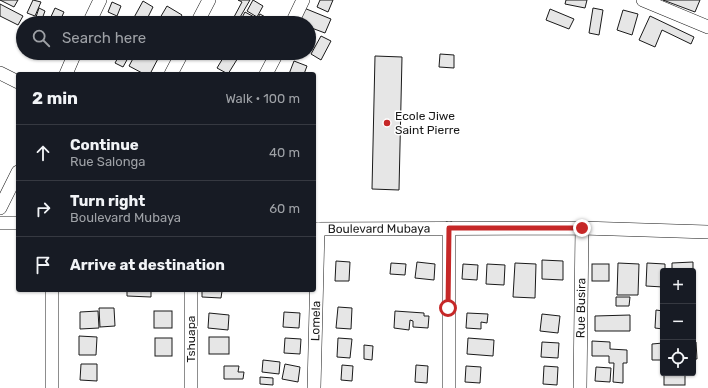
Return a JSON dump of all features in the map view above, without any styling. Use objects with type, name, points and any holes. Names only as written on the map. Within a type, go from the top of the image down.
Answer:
[{"type":"street","points":[[92,16],[100,0]]},
{"type":"street","points":[[201,16],[209,0]]},
{"type":"street","points":[[295,16],[303,0]]},
{"type":"street","points":[[643,0],[708,27]]},
{"type":"street","points":[[67,72],[72,60]]},
{"type":"street","points":[[172,72],[178,60]]},
{"type":"street","points":[[267,72],[273,60]]},
{"type":"street","points":[[0,73],[16,81]]},
{"type":"street","points":[[0,208],[16,176]]},
{"type":"street","points":[[0,223],[16,223]]},
{"type":"street","points":[[449,228],[449,388]]},
{"type":"street","name":"Boulevard Mubaya","points":[[316,229],[582,228],[708,232]]},
{"type":"street","name":"Rue Busira","points":[[580,388],[582,228]]},
{"type":"street","points":[[52,292],[52,388]]},
{"type":"street","name":"Tshuapa","points":[[191,292],[191,388]]},
{"type":"street","name":"Lomela","points":[[314,388],[315,292]]},
{"type":"building","points":[[0,0],[18,0],[14,7]]},
{"type":"building","points":[[33,0],[41,2],[35,16],[27,13]]},
{"type":"building","points":[[238,0],[250,0],[241,16],[235,16],[242,2]]},
{"type":"building","points":[[253,0],[263,6],[258,16],[247,11]]},
{"type":"building","points":[[320,0],[333,0],[328,12],[317,7]]},
{"type":"building","points":[[566,0],[587,0],[585,8],[565,4]]},
{"type":"building","points":[[663,0],[700,0],[695,12]]},
{"type":"building","points":[[143,1],[153,7],[148,16],[135,16]]},
{"type":"building","points":[[112,2],[121,6],[117,16],[108,12]]},
{"type":"building","points":[[0,4],[23,16],[16,16],[16,24],[0,16]]},
{"type":"building","points":[[167,6],[182,15],[181,16],[161,16]]},
{"type":"building","points":[[39,8],[45,11],[43,16],[36,16]]},
{"type":"building","points":[[55,8],[64,12],[62,16],[51,16]]},
{"type":"building","points":[[304,8],[331,19],[325,33],[316,30],[316,16],[301,16]]},
{"type":"building","points":[[593,8],[603,10],[599,35],[589,33]]},
{"type":"building","points":[[550,9],[574,19],[569,29],[546,20]]},
{"type":"building","points":[[623,10],[638,14],[632,35],[617,30]]},
{"type":"building","points":[[245,12],[252,16],[243,16]]},
{"type":"building","points":[[650,16],[694,37],[691,44],[662,30],[655,47],[639,40]]},
{"type":"building","points":[[321,36],[331,41],[321,60],[316,57],[316,45]]},
{"type":"building","points":[[440,54],[454,55],[454,68],[439,67]]},
{"type":"building","name":"Ecole Jiwe Saint Pierre","points":[[375,56],[402,57],[399,190],[372,189]]},
{"type":"building","points":[[117,60],[127,60],[123,67],[115,63]]},
{"type":"building","points":[[132,60],[157,60],[151,72],[140,72],[129,66]]},
{"type":"building","points":[[222,60],[237,60],[229,72],[224,72],[217,68]]},
{"type":"building","points":[[294,61],[307,66],[305,72],[290,72]]},
{"type":"building","points":[[542,260],[563,261],[563,280],[542,279]]},
{"type":"building","points":[[336,261],[350,262],[349,281],[335,281]]},
{"type":"building","points":[[417,262],[435,264],[434,280],[415,278]]},
{"type":"building","points":[[693,262],[693,268],[672,268],[672,263]]},
{"type":"building","points":[[391,263],[406,264],[405,275],[390,274]]},
{"type":"building","points":[[515,263],[536,264],[535,298],[513,297]]},
{"type":"building","points":[[618,263],[639,264],[638,295],[617,295]]},
{"type":"building","points":[[647,263],[665,264],[665,268],[660,268],[660,287],[646,286]]},
{"type":"building","points":[[463,264],[478,265],[477,280],[462,279]]},
{"type":"building","points":[[487,264],[505,265],[504,285],[486,284]]},
{"type":"building","points":[[592,264],[609,264],[609,281],[592,281]]},
{"type":"building","points":[[127,292],[151,292],[151,297],[127,296]]},
{"type":"building","points":[[202,292],[222,292],[221,298],[202,297]]},
{"type":"building","points":[[616,297],[630,297],[629,306],[616,306]]},
{"type":"building","points":[[338,307],[352,308],[351,329],[336,328]]},
{"type":"building","points":[[99,308],[114,308],[115,326],[100,327]]},
{"type":"building","points":[[656,310],[660,311],[660,329],[655,328]]},
{"type":"building","points":[[98,311],[99,328],[80,329],[80,312]]},
{"type":"building","points":[[154,311],[172,311],[172,328],[154,328]]},
{"type":"building","points":[[395,311],[424,313],[424,316],[429,316],[428,328],[413,327],[413,321],[410,320],[409,330],[394,328]]},
{"type":"building","points":[[284,312],[300,313],[299,328],[283,327]]},
{"type":"building","points":[[209,313],[229,315],[228,330],[208,328]]},
{"type":"building","points":[[467,313],[488,314],[487,323],[481,322],[481,329],[466,328]]},
{"type":"building","points":[[542,314],[560,316],[558,333],[540,331]]},
{"type":"building","points":[[630,315],[630,331],[595,331],[595,316]]},
{"type":"building","points":[[79,336],[97,337],[96,355],[79,355]]},
{"type":"building","points":[[209,337],[229,337],[229,354],[209,354]]},
{"type":"building","points":[[155,338],[172,338],[172,356],[155,356]]},
{"type":"building","points":[[285,338],[301,339],[300,354],[284,353]]},
{"type":"building","points":[[338,338],[352,339],[350,358],[337,357]]},
{"type":"building","points":[[468,338],[494,340],[493,356],[467,354]]},
{"type":"building","points":[[592,341],[610,342],[610,349],[627,350],[627,363],[623,363],[623,383],[613,382],[614,363],[609,363],[609,356],[592,356]]},
{"type":"building","points":[[542,342],[559,343],[558,358],[541,357]]},
{"type":"building","points":[[660,343],[660,360],[652,360],[652,344]]},
{"type":"building","points":[[364,345],[373,346],[372,360],[364,359]]},
{"type":"building","points":[[263,360],[280,362],[279,374],[262,372]]},
{"type":"building","points":[[81,364],[97,364],[97,381],[80,380]]},
{"type":"building","points":[[285,364],[300,367],[298,382],[282,379]]},
{"type":"building","points":[[342,365],[353,366],[352,381],[341,380]]},
{"type":"building","points":[[416,365],[428,366],[427,383],[415,382]]},
{"type":"building","points":[[224,366],[239,366],[238,372],[244,372],[243,379],[224,379]]},
{"type":"building","points":[[466,366],[481,367],[480,383],[465,382]]},
{"type":"building","points":[[544,366],[558,367],[557,385],[543,384]]},
{"type":"building","points":[[596,367],[611,368],[610,382],[595,381]]},
{"type":"building","points":[[664,376],[685,376],[685,385],[664,385]]},
{"type":"building","points":[[260,377],[273,378],[273,385],[260,384]]},
{"type":"place","name":"Ecole Jiwe Saint Pierre","points":[[387,123]]},
{"type":"route","points":[[448,308],[449,228],[582,228]]}]
